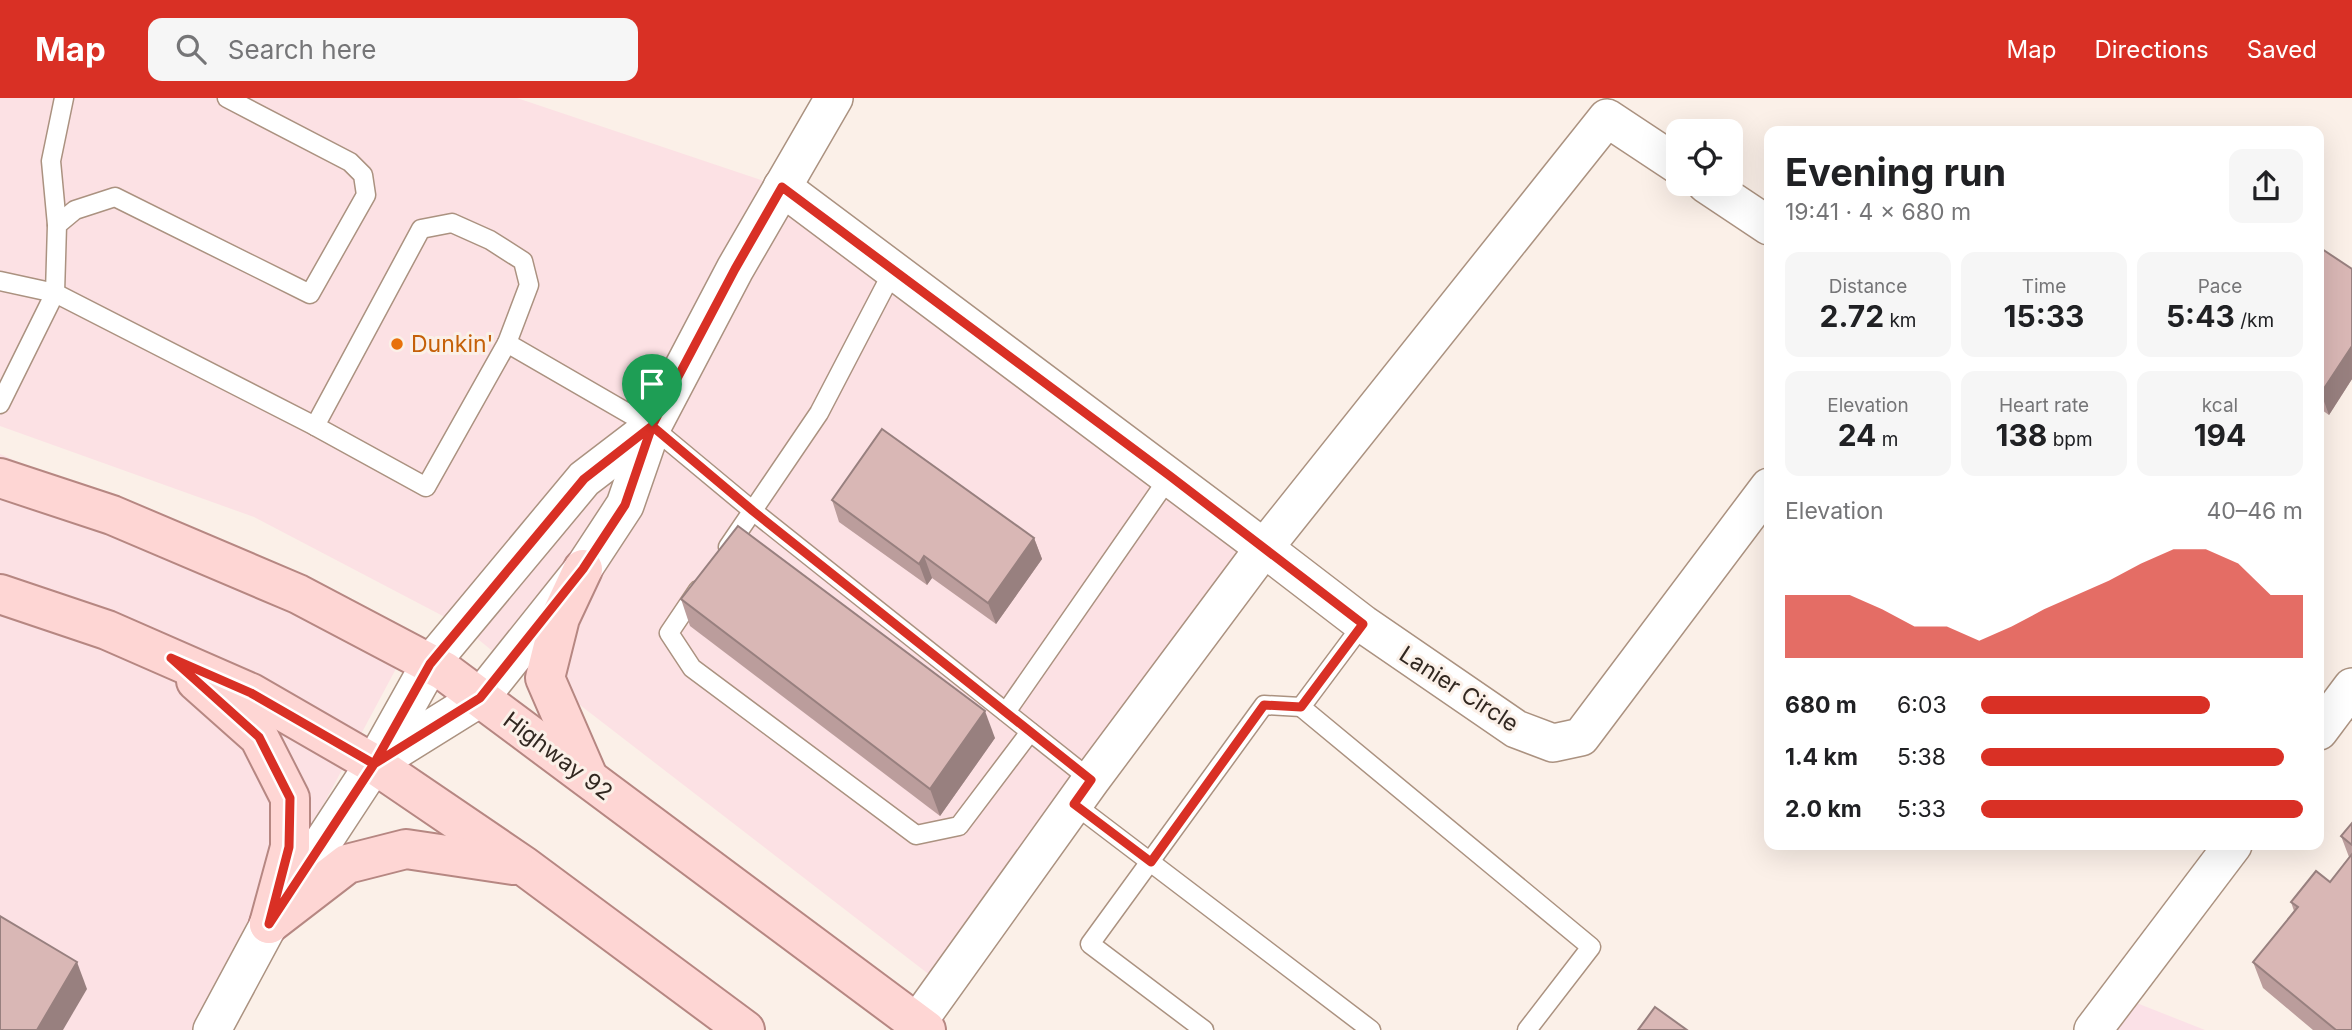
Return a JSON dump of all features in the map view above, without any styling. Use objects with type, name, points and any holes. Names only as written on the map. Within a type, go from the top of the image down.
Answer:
[{"type":"main road","name":"Highway 92","points":[[0,478],[112,515],[298,594],[444,671],[922,1027]]},
{"type":"main road","points":[[583,569],[560,618],[545,678],[589,779]]},
{"type":"main road","points":[[0,594],[107,630],[251,693],[374,764],[524,866],[745,1030]]},
{"type":"main road","points":[[171,658],[259,737],[290,798],[289,847],[269,924]]},
{"type":"main road","points":[[269,924],[347,864],[407,849],[524,866]]},
{"type":"street","points":[[374,764],[480,698],[583,569],[625,505],[652,426],[735,269],[834,98]]},
{"type":"street","points":[[922,1027],[1083,792],[1264,548],[1607,118],[1666,158]]},
{"type":"street","name":"Lanier Circle","points":[[782,187],[1170,476],[1363,624],[1516,729],[1553,743],[1581,737],[1764,494]]},
{"type":"street","points":[[1724,196],[1764,223]]},
{"type":"street","points":[[212,1030],[269,924],[374,764],[430,664],[584,479],[652,426]]},
{"type":"street","points":[[2324,725],[2352,687]]},
{"type":"street","points":[[2094,1030],[2229,850]]},
{"type":"lane","points":[[0,404],[55,293],[57,225],[51,160],[64,98]]},
{"type":"lane","points":[[57,225],[75,210],[115,197],[310,294],[366,195],[363,175],[350,162],[228,98]]},
{"type":"lane","points":[[0,281],[55,293],[315,426],[426,487],[507,343],[529,285],[523,261],[490,240],[452,223],[421,229],[315,426]]},
{"type":"lane","points":[[893,271],[819,413],[669,633],[692,668],[916,835],[959,826],[1030,732]]},
{"type":"lane","points":[[507,343],[652,426],[753,511],[1030,732],[1151,862],[1371,1030]]},
{"type":"lane","points":[[1006,712],[1170,476]]},
{"type":"lane","points":[[1301,707],[1363,624]]},
{"type":"lane","points":[[1203,1030],[1090,944],[1264,705],[1301,707],[1591,947],[1527,1030]]},
{"type":"shaded area","points":[[0,98],[517,98],[782,187],[1264,548],[944,986],[545,678],[507,663],[462,626],[254,517],[0,426]]},
{"type":"shaded area","points":[[0,454],[414,635],[203,1030],[0,1030]]},
{"type":"shaded area","points":[[2124,998],[2205,1030],[2100,1030]]},
{"type":"building","points":[[2324,250],[2352,269],[2352,346],[2324,388]]},
{"type":"building","points":[[882,429],[1034,538],[988,603],[924,556],[919,564],[832,500]]},
{"type":"building","points":[[738,526],[985,711],[930,789],[681,599]]},
{"type":"building","points":[[2352,823],[2352,845],[2341,836]]},
{"type":"building","points":[[2352,854],[2352,1030],[2336,1030],[2253,962],[2298,907],[2291,902],[2316,871],[2330,882]]},
{"type":"building","points":[[0,916],[77,962],[37,1030],[0,1030]]},
{"type":"building","points":[[1655,1007],[1687,1030],[1638,1030]]},
{"type":"place","name":"Dunkin'","points":[[397,344]]},
{"type":"route","points":[[652,426],[584,479],[430,664],[374,764],[251,693],[171,658],[259,737],[290,798],[289,847],[269,924],[374,764],[480,698],[583,569],[625,505],[652,426],[753,511],[1091,780],[1074,804],[1151,862],[1264,705],[1301,707],[1363,624],[1170,476],[782,187],[735,269],[652,426]]}]
